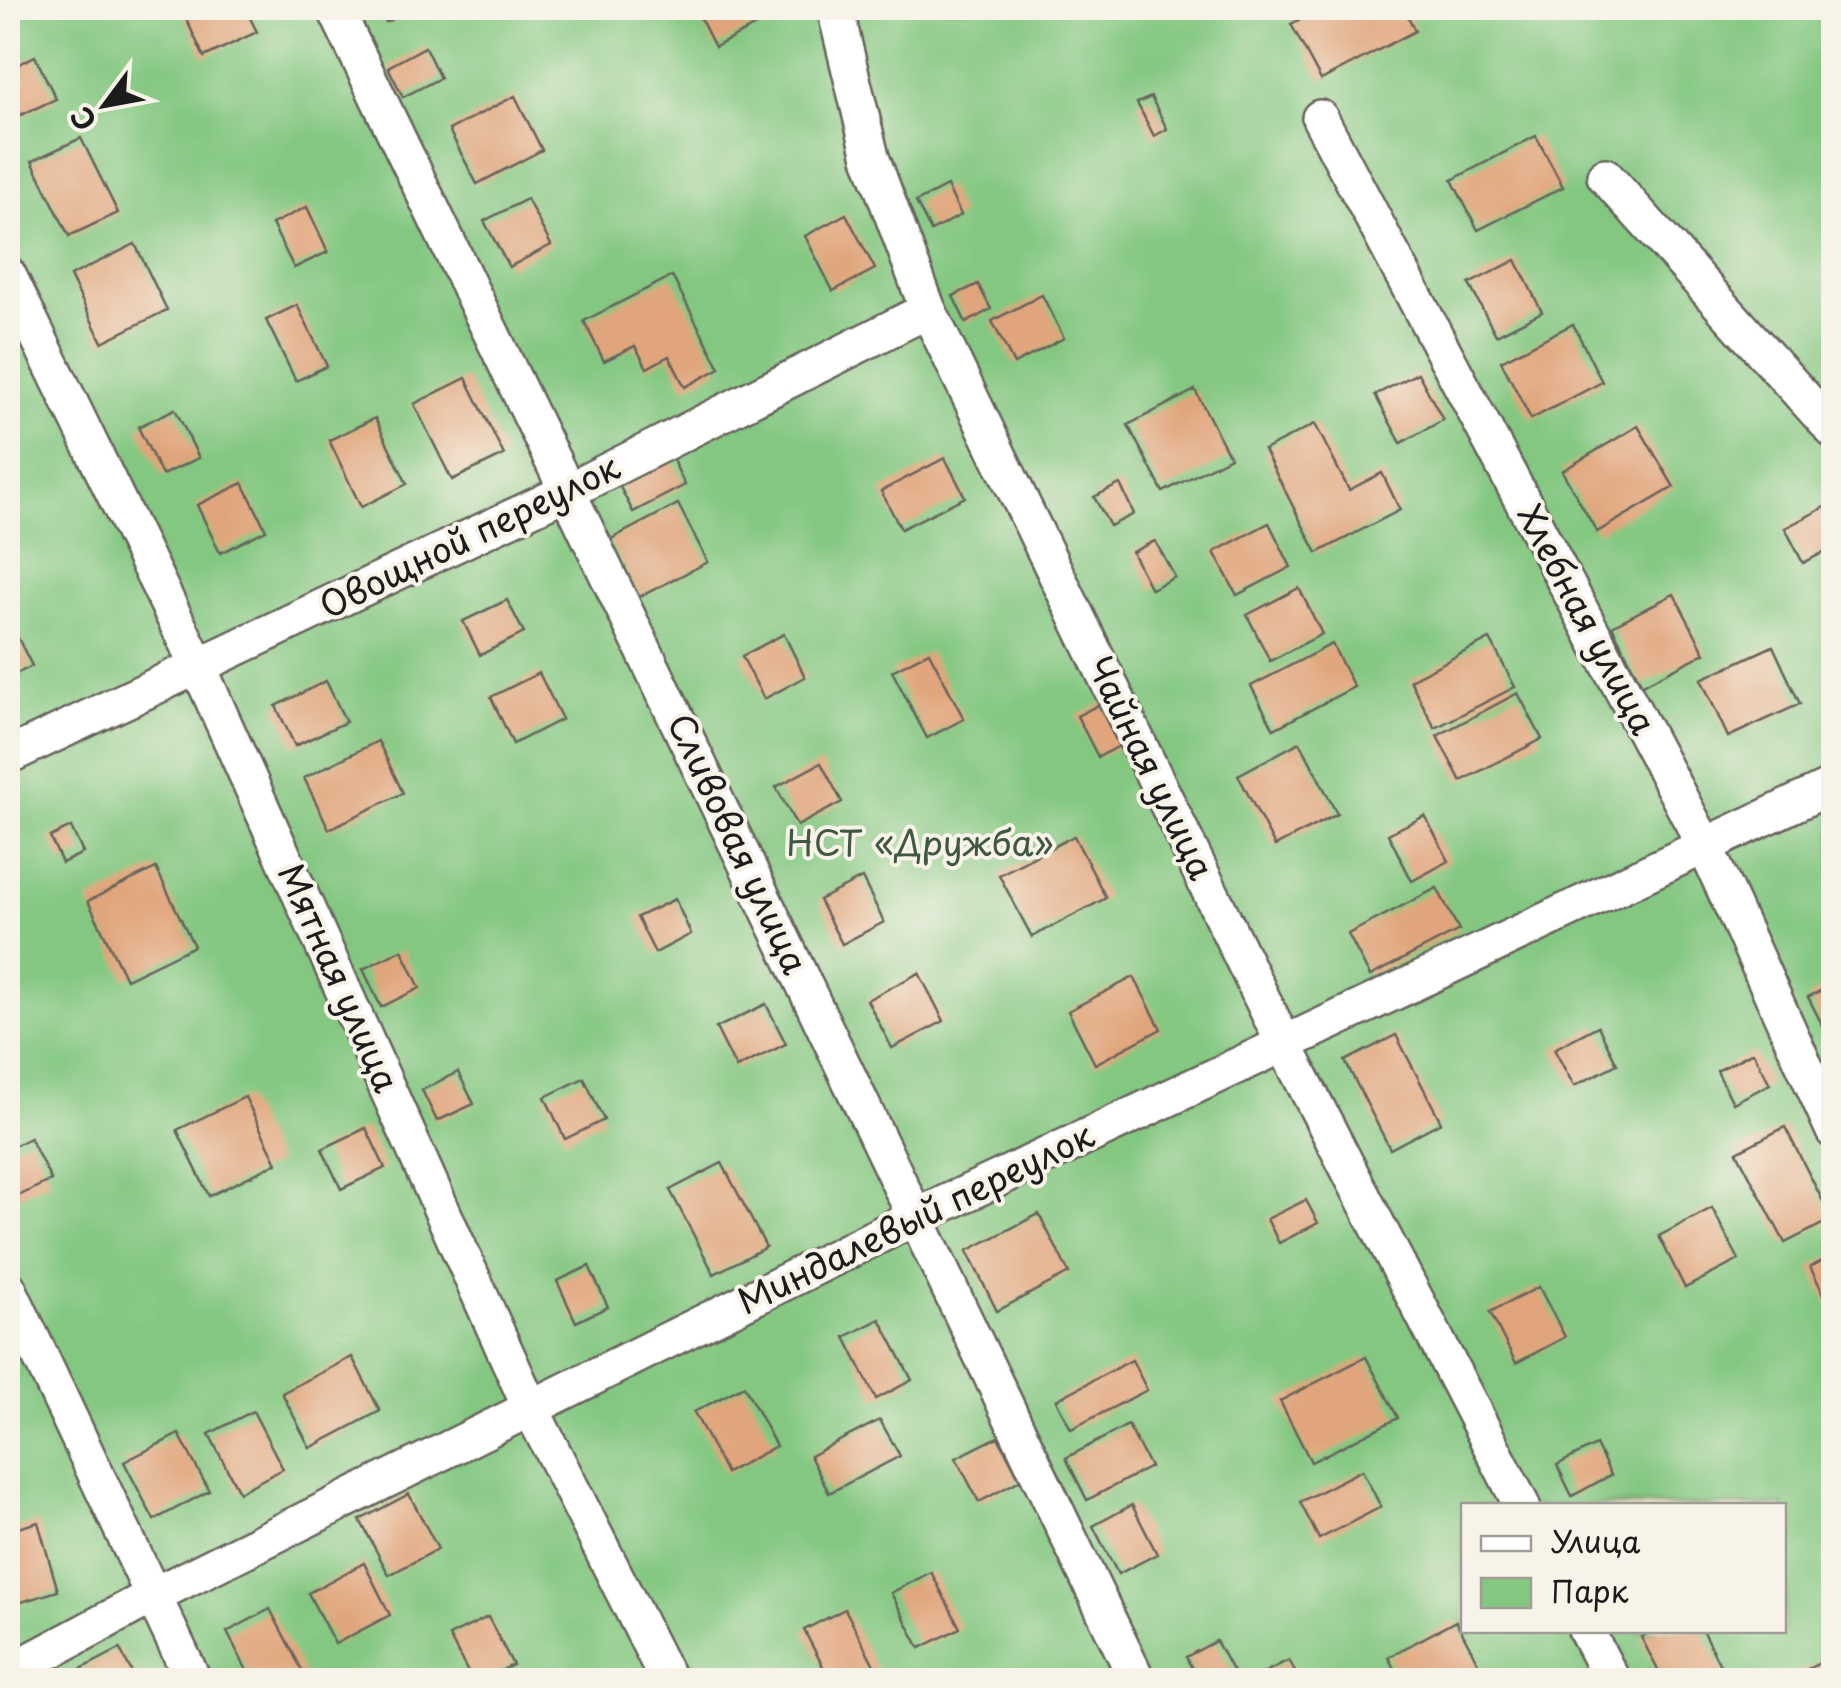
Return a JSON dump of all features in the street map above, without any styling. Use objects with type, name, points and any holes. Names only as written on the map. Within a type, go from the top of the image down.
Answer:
[{"type":"street","name":"Сливовая улица","points":[[335,8],[570,490],[914,1218],[1138,1680]]},
{"type":"street","name":"Чайная улица","points":[[835,8],[871,157],[928,310],[1284,1044],[1520,1503]]},
{"type":"street","name":"Хлебная улица","points":[[1320,118],[1704,844],[1834,1131]]},
{"type":"street","points":[[1605,176],[1834,431]]},
{"type":"street","name":"Мятная улица","points":[[8,275],[198,666],[530,1407],[668,1680]]},
{"type":"street","name":"Овощной переулок","points":[[8,756],[570,490],[928,310]]},
{"type":"street","name":"Миндалевый переулок","points":[[8,1674],[152,1596],[914,1218],[1834,785]]},
{"type":"street","points":[[8,1288],[194,1680]]},
{"type":"street","points":[[1588,1633],[1612,1680]]},
{"type":"green space","name":"НСТ «Дружба»","points":[[8,8],[1833,8],[1833,1680],[8,1680]]},
{"type":"building","points":[[181,8],[245,8],[257,32],[204,57]]},
{"type":"building","points":[[379,8],[415,8],[386,22]]},
{"type":"building","points":[[695,8],[790,8],[715,47]]},
{"type":"building","points":[[1323,8],[1339,8],[1342,14],[1354,8],[1404,8],[1415,31],[1321,80],[1291,24]]},
{"type":"building","points":[[425,47],[440,78],[403,97],[388,67]]},
{"type":"building","points":[[35,56],[56,99],[21,115],[8,87],[8,70]]},
{"type":"building","points":[[515,96],[542,150],[477,184],[449,130]]},
{"type":"building","points":[[1151,97],[1167,129],[1154,136],[1137,103]]},
{"type":"building","points":[[1536,136],[1563,187],[1478,230],[1452,180]]},
{"type":"building","points":[[81,138],[118,213],[69,236],[32,161]]},
{"type":"building","points":[[947,186],[961,215],[931,231],[916,202]]},
{"type":"building","points":[[527,199],[551,245],[509,267],[484,221]]},
{"type":"building","points":[[307,207],[328,252],[294,268],[272,224]]},
{"type":"building","points":[[846,214],[875,269],[833,291],[805,236]]},
{"type":"building","points":[[135,244],[167,310],[102,342],[70,276]]},
{"type":"building","points":[[1516,260],[1542,312],[1496,335],[1469,284]]},
{"type":"building","points":[[672,276],[720,368],[685,387],[669,356],[647,368],[635,346],[604,361],[584,321]]},
{"type":"building","points":[[978,284],[991,309],[966,323],[953,296]]},
{"type":"building","points":[[1042,295],[1064,338],[1014,364],[992,321]]},
{"type":"building","points":[[297,305],[327,366],[296,381],[266,320]]},
{"type":"building","points":[[1573,324],[1602,382],[1531,419],[1501,361]]},
{"type":"building","points":[[1418,373],[1443,420],[1401,443],[1375,395]]},
{"type":"building","points":[[466,378],[504,455],[452,480],[414,404]]},
{"type":"building","points":[[1195,390],[1230,457],[1163,492],[1128,425]]},
{"type":"building","points":[[175,409],[199,458],[162,475],[138,427]]},
{"type":"building","points":[[375,418],[407,484],[361,507],[329,440]]},
{"type":"building","points":[[1315,424],[1349,490],[1382,473],[1400,510],[1317,553],[1264,450]]},
{"type":"building","points":[[1638,426],[1674,487],[1597,532],[1562,471]]},
{"type":"building","points":[[671,456],[685,485],[633,512],[618,483]]},
{"type":"building","points":[[945,458],[965,497],[901,529],[881,491]]},
{"type":"building","points":[[243,483],[266,530],[220,553],[197,505]]},
{"type":"building","points":[[1120,484],[1134,514],[1110,526],[1094,497]]},
{"type":"building","points":[[678,504],[708,562],[639,597],[609,540]]},
{"type":"building","points":[[1829,505],[1834,512],[1834,547],[1803,563],[1785,528]]},
{"type":"building","points":[[1269,523],[1291,567],[1237,595],[1214,552]]},
{"type":"building","points":[[1155,541],[1175,577],[1151,589],[1132,552]]},
{"type":"building","points":[[1299,588],[1322,634],[1270,661],[1247,615]]},
{"type":"building","points":[[1674,594],[1705,653],[1642,685],[1612,626]]},
{"type":"building","points":[[507,600],[524,633],[480,655],[463,621]]},
{"type":"building","points":[[8,618],[32,666],[8,678]]},
{"type":"building","points":[[784,634],[805,677],[764,699],[742,656]]},
{"type":"building","points":[[1490,639],[1515,687],[1435,728],[1410,680]]},
{"type":"building","points":[[1332,644],[1354,687],[1274,729],[1251,686]]},
{"type":"building","points":[[1773,646],[1800,704],[1728,737],[1701,679]]},
{"type":"building","points":[[929,652],[964,719],[927,738],[892,671]]},
{"type":"building","points":[[539,673],[562,719],[513,744],[491,697]]},
{"type":"building","points":[[326,681],[346,722],[295,746],[276,706]]},
{"type":"building","points":[[1518,693],[1542,739],[1461,781],[1437,736]]},
{"type":"building","points":[[1112,698],[1133,739],[1098,757],[1077,716]]},
{"type":"building","points":[[378,741],[403,793],[329,829],[304,778]]},
{"type":"building","points":[[1300,742],[1337,814],[1275,846],[1238,775]]},
{"type":"building","points":[[821,763],[842,802],[797,826],[776,787]]},
{"type":"building","points":[[1425,816],[1449,861],[1412,881],[1388,834]]},
{"type":"building","points":[[71,827],[83,853],[62,863],[50,837]]},
{"type":"building","points":[[1074,836],[1106,898],[1032,937],[999,875]]},
{"type":"building","points":[[156,868],[194,946],[126,979],[88,901]]},
{"type":"building","points":[[862,878],[884,922],[842,944],[819,900]]},
{"type":"building","points":[[1437,888],[1459,930],[1370,976],[1348,934]]},
{"type":"building","points":[[675,899],[691,934],[655,953],[637,917]]},
{"type":"building","points":[[402,950],[420,988],[381,1007],[363,969]]},
{"type":"building","points":[[919,973],[944,1021],[892,1048],[867,1000]]},
{"type":"building","points":[[1134,977],[1161,1029],[1095,1064],[1068,1011]]},
{"type":"building","points":[[1834,984],[1834,1033],[1828,1036],[1808,997]]},
{"type":"building","points":[[766,1004],[786,1044],[736,1068],[716,1028]]},
{"type":"building","points":[[1598,1026],[1617,1064],[1574,1086],[1554,1049]]},
{"type":"building","points":[[1396,1035],[1441,1122],[1390,1149],[1345,1061]]},
{"type":"building","points":[[1753,1052],[1770,1084],[1733,1103],[1717,1071]]},
{"type":"building","points":[[458,1072],[474,1104],[437,1121],[422,1090]]},
{"type":"building","points":[[584,1078],[604,1120],[565,1139],[545,1097]]},
{"type":"building","points":[[245,1097],[277,1163],[209,1196],[177,1130]]},
{"type":"building","points":[[1785,1127],[1832,1219],[1785,1243],[1737,1152]]},
{"type":"building","points":[[366,1128],[385,1168],[341,1189],[322,1149]]},
{"type":"building","points":[[30,1138],[51,1180],[8,1201],[8,1149]]},
{"type":"building","points":[[722,1163],[766,1247],[714,1274],[670,1190]]},
{"type":"building","points":[[1306,1200],[1318,1223],[1279,1243],[1267,1219]]},
{"type":"building","points":[[1712,1208],[1739,1260],[1685,1288],[1659,1236]]},
{"type":"building","points":[[1039,1214],[1069,1273],[997,1311],[967,1251]]},
{"type":"building","points":[[1834,1255],[1834,1301],[1829,1304],[1810,1267]]},
{"type":"building","points":[[589,1266],[608,1307],[576,1322],[557,1281]]},
{"type":"building","points":[[1539,1287],[1565,1337],[1516,1363],[1490,1312]]},
{"type":"building","points":[[880,1319],[912,1380],[876,1399],[845,1337]]},
{"type":"building","points":[[352,1357],[380,1411],[310,1448],[282,1393]]},
{"type":"building","points":[[1366,1357],[1398,1418],[1311,1462],[1280,1401]]},
{"type":"building","points":[[1132,1360],[1147,1390],[1071,1429],[1056,1400]]},
{"type":"building","points":[[744,1386],[776,1446],[726,1473],[694,1412]]},
{"type":"building","points":[[253,1411],[283,1469],[239,1492],[209,1434]]},
{"type":"building","points":[[880,1420],[900,1456],[829,1493],[810,1456]]},
{"type":"building","points":[[1128,1425],[1150,1467],[1087,1500],[1066,1458]]},
{"type":"building","points":[[179,1434],[209,1491],[154,1520],[124,1462]]},
{"type":"building","points":[[998,1437],[1020,1480],[979,1502],[956,1458]]},
{"type":"building","points":[[1596,1445],[1611,1475],[1572,1496],[1557,1465]]},
{"type":"building","points":[[1362,1470],[1381,1507],[1319,1539],[1300,1502]]},
{"type":"building","points":[[409,1494],[438,1549],[389,1575],[360,1520]]},
{"type":"building","points":[[1132,1505],[1157,1554],[1118,1574],[1093,1526]]},
{"type":"building","points":[[38,1522],[58,1591],[8,1606],[8,1531]]},
{"type":"building","points":[[364,1563],[390,1615],[335,1644],[308,1593]]},
{"type":"building","points":[[931,1572],[960,1628],[920,1648],[891,1593]]},
{"type":"building","points":[[270,1609],[305,1676],[296,1680],[252,1680],[227,1632]]},
{"type":"building","points":[[845,1609],[878,1673],[863,1680],[830,1680],[804,1630]]},
{"type":"building","points":[[488,1617],[513,1665],[482,1680],[472,1680],[449,1636]]},
{"type":"building","points":[[1456,1621],[1486,1678],[1400,1680],[1388,1657]]},
{"type":"building","points":[[1648,1633],[1704,1633],[1724,1673],[1710,1680],[1663,1680],[1641,1637]]},
{"type":"building","points":[[1216,1641],[1234,1674],[1221,1680],[1198,1680],[1186,1657]]},
{"type":"building","points":[[120,1649],[136,1680],[77,1680],[73,1673]]},
{"type":"building","points":[[1289,1660],[1300,1680],[1249,1680]]},
{"type":"building","points":[[1826,1660],[1834,1680],[1785,1680]]}]
